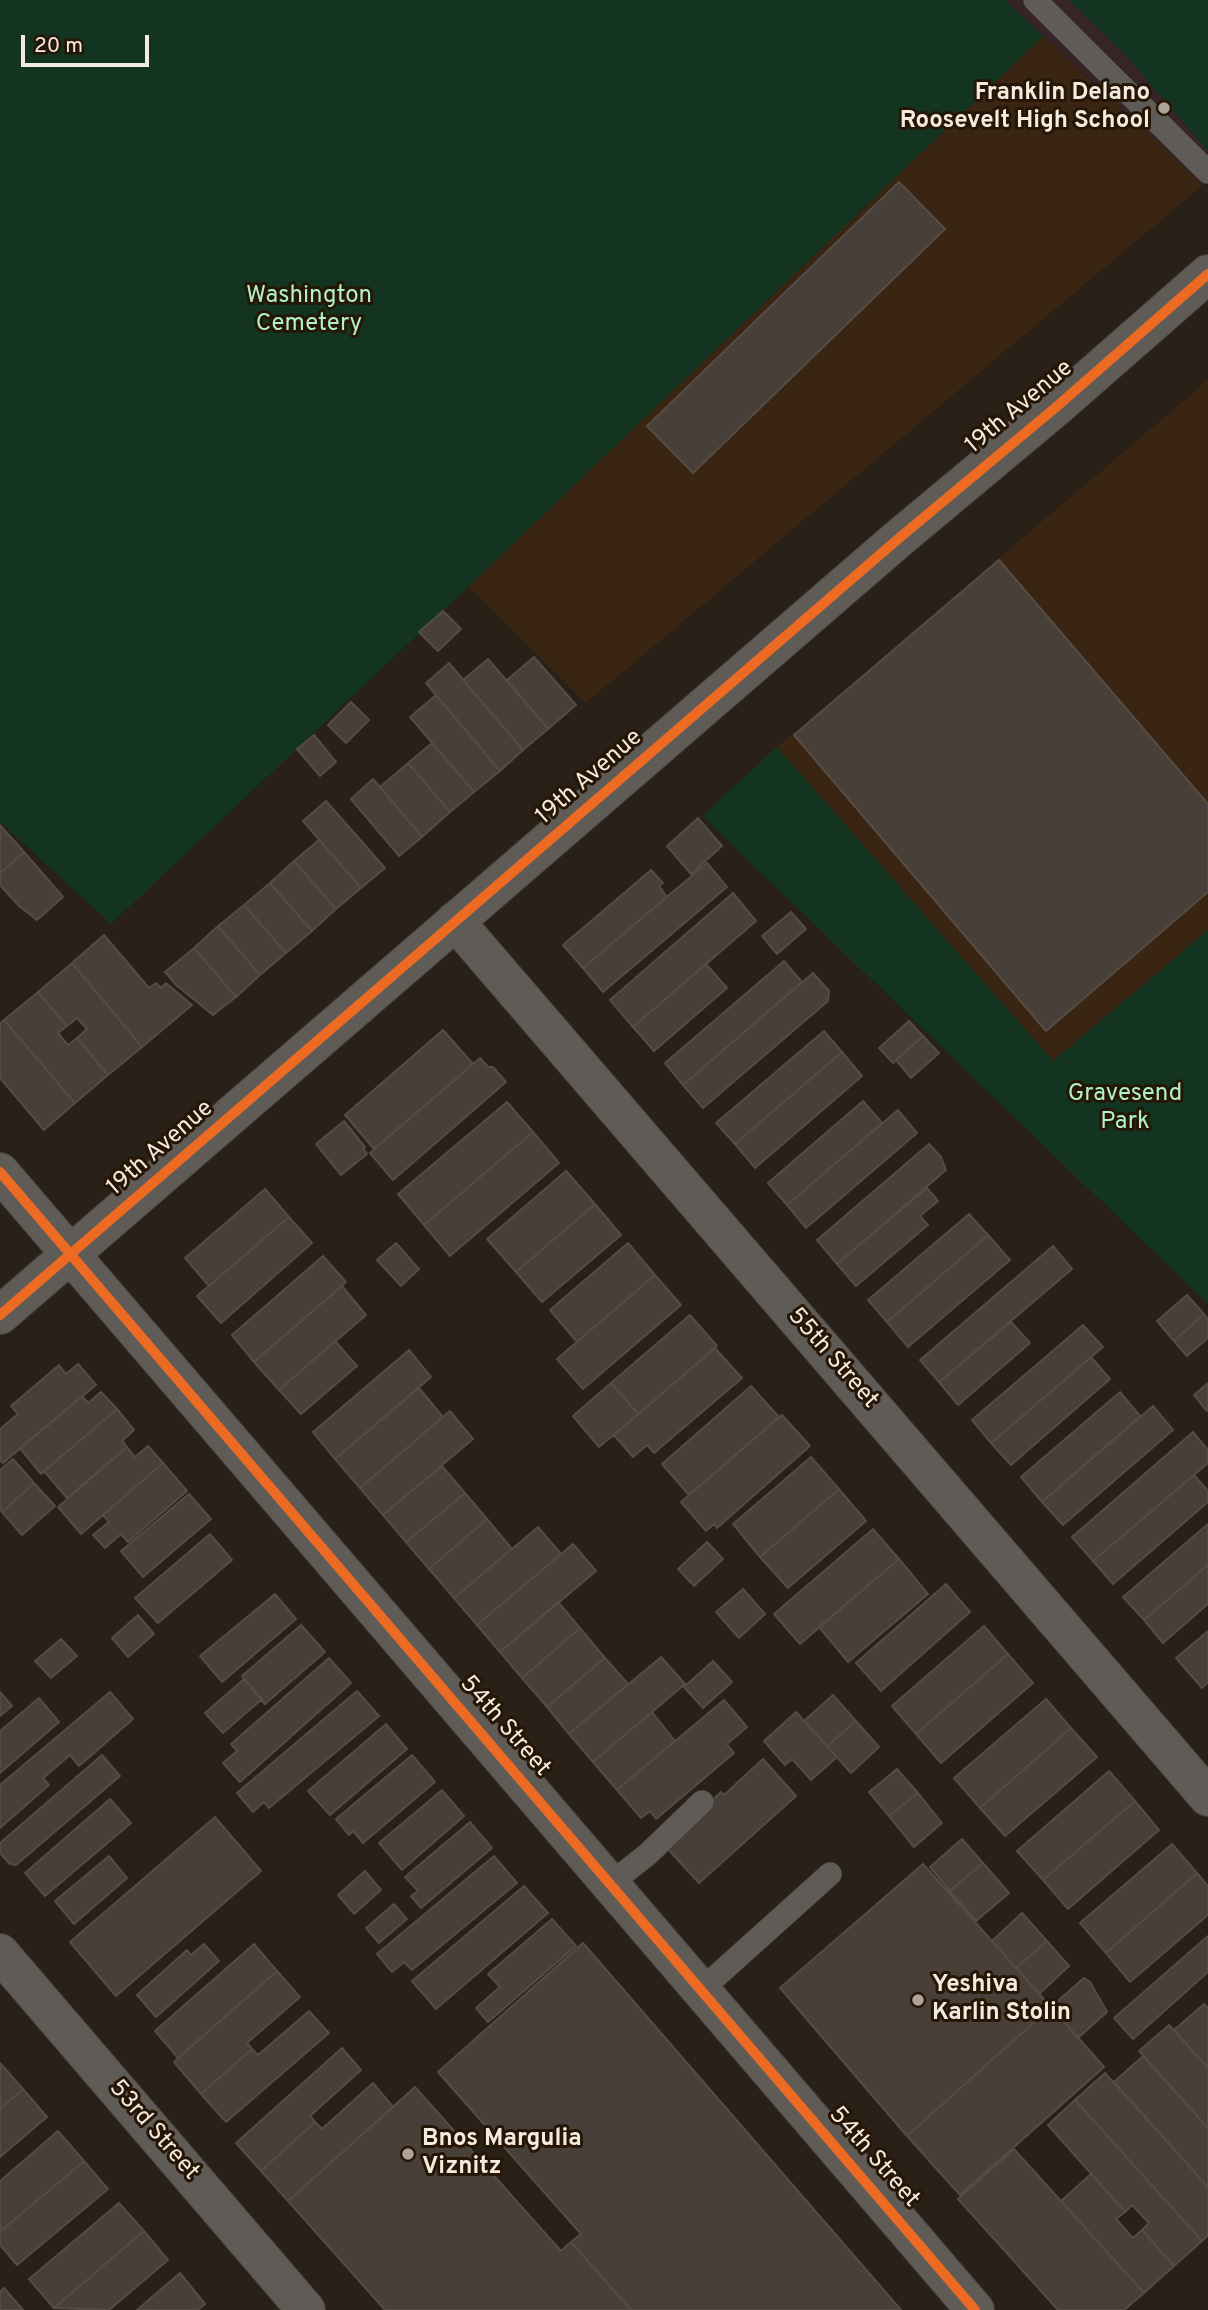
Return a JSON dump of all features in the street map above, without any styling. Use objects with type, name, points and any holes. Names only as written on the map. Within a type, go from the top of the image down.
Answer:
[{"type":"street","name":"19th Avenue","points":[[0,1315],[1208,274]]},
{"type":"street","name":"55th Street","points":[[455,921],[1208,1797]]},
{"type":"street","name":"54th Street","points":[[0,1172],[975,2310]]},
{"type":"street","name":"53rd Street","points":[[0,1953],[306,2310]]},
{"type":"lane","points":[[1035,0],[1208,172]]},
{"type":"lane","points":[[610,1884],[648,1854],[702,1802]]},
{"type":"lane","points":[[701,1990],[830,1874]]},
{"type":"shaded area","name":"Franklin Delano Roosevelt High School","points":[[1005,0],[1208,0],[1208,181],[1203,185]]},
{"type":"shaded area","points":[[1043,36],[1203,185],[586,703],[468,586]]},
{"type":"shaded area","points":[[1208,380],[1208,930],[1053,1061],[777,747]]},
{"type":"green space","name":"Washington Cemetery","points":[[0,0],[1005,0],[1043,36],[443,611],[111,924],[0,822]]},
{"type":"green space","points":[[1069,0],[1208,0],[1208,151],[1127,57]]},
{"type":"green space","name":"Gravesend Park","points":[[777,747],[1053,1061],[1208,930],[1208,1304],[702,816]]},
{"type":"building","points":[[899,182],[945,229],[693,473],[647,426]]},
{"type":"building","points":[[999,560],[1208,804],[1208,892],[1046,1031],[794,735]]},
{"type":"building","points":[[443,611],[461,629],[438,651],[419,632]]},
{"type":"building","points":[[534,657],[576,705],[548,729],[507,680]]},
{"type":"building","points":[[488,659],[548,729],[523,750],[463,680]]},
{"type":"building","points":[[449,663],[523,750],[500,771],[426,683]]},
{"type":"building","points":[[436,695],[500,771],[474,792],[410,717]]},
{"type":"building","points":[[351,702],[369,720],[346,743],[328,725]]},
{"type":"building","points":[[314,735],[336,762],[320,776],[297,749]]},
{"type":"building","points":[[432,743],[474,792],[450,812],[408,763]]},
{"type":"building","points":[[408,763],[450,812],[422,837],[380,787]]},
{"type":"building","points":[[373,779],[422,837],[399,856],[351,799]]},
{"type":"building","points":[[326,801],[385,868],[361,888],[303,821]]},
{"type":"building","points":[[698,818],[722,846],[691,874],[667,846]]},
{"type":"building","points":[[0,825],[24,852],[0,873]]},
{"type":"building","points":[[319,840],[361,888],[336,909],[294,861]]},
{"type":"building","points":[[24,852],[63,897],[37,920],[19,906],[0,885],[0,873]]},
{"type":"building","points":[[294,861],[336,909],[312,931],[270,883]]},
{"type":"building","points":[[707,863],[727,887],[603,992],[583,968]]},
{"type":"building","points":[[651,870],[663,883],[659,886],[667,897],[583,968],[563,945]]},
{"type":"building","points":[[270,883],[312,931],[286,953],[244,905]]},
{"type":"building","points":[[733,893],[756,921],[633,1027],[610,1000]]},
{"type":"building","points":[[244,905],[286,953],[260,975],[218,926]]},
{"type":"building","points":[[791,912],[806,929],[777,954],[762,936]]},
{"type":"building","points":[[218,926],[260,975],[236,997],[194,948]]},
{"type":"building","points":[[104,935],[149,988],[156,983],[161,988],[166,983],[192,1005],[142,1047],[72,963]]},
{"type":"building","points":[[194,948],[236,997],[213,1015],[176,985],[165,972]]},
{"type":"building","points":[[784,961],[802,982],[683,1085],[665,1063]]},
{"type":"building","points":[[72,963],[142,1047],[108,1075],[77,1038],[87,1029],[77,1018],[67,1026],[38,992]]},
{"type":"building","points":[[706,964],[727,988],[654,1051],[633,1027]]},
{"type":"building","points":[[813,973],[829,991],[828,1001],[703,1108],[683,1085]]},
{"type":"building","points":[[38,992],[67,1026],[58,1033],[68,1045],[77,1038],[108,1075],[75,1103],[4,1020]]},
{"type":"building","points":[[4,1020],[75,1103],[44,1130],[0,1078],[0,1024]]},
{"type":"building","points":[[909,1021],[923,1036],[893,1063],[879,1048]]},
{"type":"building","points":[[443,1030],[473,1064],[374,1149],[345,1115]]},
{"type":"building","points":[[824,1031],[842,1052],[735,1144],[716,1123]]},
{"type":"building","points":[[923,1036],[939,1053],[911,1078],[896,1060]]},
{"type":"building","points":[[842,1052],[862,1076],[755,1168],[735,1144]]},
{"type":"building","points":[[480,1058],[488,1067],[493,1067],[506,1082],[393,1180],[370,1153]]},
{"type":"building","points":[[863,1101],[882,1123],[787,1205],[768,1183]]},
{"type":"building","points":[[507,1102],[533,1132],[424,1225],[398,1194]]},
{"type":"building","points":[[898,1110],[917,1133],[806,1228],[787,1205]]},
{"type":"building","points":[[344,1121],[365,1147],[363,1148],[367,1154],[341,1175],[316,1144]]},
{"type":"building","points":[[533,1132],[559,1163],[450,1256],[424,1225]]},
{"type":"building","points":[[929,1144],[941,1157],[946,1170],[837,1264],[817,1240]]},
{"type":"building","points":[[566,1171],[595,1204],[516,1272],[487,1239]]},
{"type":"building","points":[[927,1188],[938,1201],[920,1216],[928,1225],[856,1286],[837,1264]]},
{"type":"building","points":[[265,1189],[289,1217],[209,1286],[185,1258]]},
{"type":"building","points":[[595,1204],[621,1235],[542,1302],[516,1272]]},
{"type":"building","points":[[969,1214],[988,1235],[887,1322],[868,1300]]},
{"type":"building","points":[[289,1217],[312,1243],[221,1323],[197,1296]]},
{"type":"building","points":[[988,1235],[1010,1260],[908,1347],[887,1322]]},
{"type":"building","points":[[396,1243],[419,1269],[401,1286],[377,1260]]},
{"type":"building","points":[[628,1243],[655,1275],[577,1342],[550,1310]]},
{"type":"building","points":[[1053,1246],[1072,1269],[939,1382],[920,1360]]},
{"type":"building","points":[[323,1256],[346,1282],[254,1362],[232,1335]]},
{"type":"building","points":[[655,1275],[681,1305],[583,1389],[557,1359]]},
{"type":"building","points":[[342,1286],[366,1315],[279,1390],[254,1362]]},
{"type":"building","points":[[1187,1295],[1204,1314],[1174,1341],[1157,1321]]},
{"type":"building","points":[[1204,1314],[1208,1319],[1208,1338],[1187,1356],[1174,1341]]},
{"type":"building","points":[[690,1315],[717,1346],[638,1414],[611,1383]]},
{"type":"building","points":[[1011,1322],[1030,1343],[958,1405],[939,1382]]},
{"type":"building","points":[[1083,1325],[1103,1347],[991,1443],[972,1420]]},
{"type":"building","points":[[335,1341],[357,1366],[301,1414],[279,1390]]},
{"type":"building","points":[[715,1348],[742,1378],[654,1453],[647,1445],[633,1457],[614,1435]]},
{"type":"building","points":[[409,1350],[431,1377],[335,1459],[313,1432]]},
{"type":"building","points":[[1091,1357],[1110,1379],[1011,1465],[991,1443]]},
{"type":"building","points":[[78,1364],[96,1385],[3,1463],[0,1460],[0,1429],[18,1414],[11,1406],[59,1365],[66,1374]]},
{"type":"building","points":[[611,1383],[638,1414],[599,1447],[573,1416]]},
{"type":"building","points":[[1208,1383],[1208,1410],[1207,1411],[1194,1395]]},
{"type":"building","points":[[751,1386],[779,1417],[689,1495],[662,1464]]},
{"type":"building","points":[[419,1388],[443,1417],[360,1488],[335,1459]]},
{"type":"building","points":[[101,1392],[117,1409],[41,1474],[20,1448],[82,1396],[88,1403]]},
{"type":"building","points":[[1120,1392],[1140,1416],[1042,1502],[1021,1477]]},
{"type":"building","points":[[1153,1406],[1173,1430],[1063,1525],[1042,1502]]},
{"type":"building","points":[[117,1409],[134,1430],[122,1441],[127,1447],[67,1498],[44,1471]]},
{"type":"building","points":[[450,1411],[473,1439],[383,1515],[360,1488]]},
{"type":"building","points":[[782,1415],[810,1446],[717,1528],[714,1524],[706,1531],[681,1502]]},
{"type":"building","points":[[1193,1432],[1208,1450],[1208,1463],[1093,1561],[1072,1537]]},
{"type":"building","points":[[148,1446],[163,1463],[81,1534],[58,1507],[127,1447],[135,1457]]},
{"type":"building","points":[[811,1457],[839,1489],[760,1557],[733,1524]]},
{"type":"building","points":[[13,1459],[34,1483],[2,1512],[0,1470]]},
{"type":"building","points":[[163,1463],[187,1491],[128,1542],[121,1534],[105,1548],[93,1535],[109,1522],[103,1515]]},
{"type":"building","points":[[442,1466],[465,1493],[406,1542],[383,1515]]},
{"type":"building","points":[[1194,1475],[1208,1491],[1208,1502],[1113,1584],[1093,1561]]},
{"type":"building","points":[[34,1483],[55,1506],[22,1535],[2,1512]]},
{"type":"building","points":[[839,1489],[866,1521],[788,1588],[760,1557]]},
{"type":"building","points":[[465,1493],[487,1519],[429,1569],[406,1542]]},
{"type":"building","points":[[189,1494],[211,1519],[143,1577],[121,1551]]},
{"type":"building","points":[[487,1519],[512,1549],[454,1598],[429,1569]]},
{"type":"building","points":[[1208,1524],[1208,1565],[1144,1620],[1123,1597]]},
{"type":"building","points":[[538,1527],[561,1554],[477,1625],[454,1598]]},
{"type":"building","points":[[873,1529],[899,1559],[800,1644],[774,1614]]},
{"type":"building","points":[[210,1534],[232,1560],[158,1623],[135,1598]]},
{"type":"building","points":[[707,1542],[723,1559],[694,1586],[678,1569]]},
{"type":"building","points":[[573,1544],[596,1571],[500,1652],[477,1625]]},
{"type":"building","points":[[899,1559],[928,1594],[848,1662],[819,1627]]},
{"type":"building","points":[[1208,1565],[1208,1604],[1163,1643],[1144,1620]]},
{"type":"building","points":[[946,1584],[970,1612],[881,1691],[856,1663]]},
{"type":"building","points":[[743,1589],[765,1614],[739,1638],[716,1612]]},
{"type":"building","points":[[275,1594],[296,1619],[222,1682],[200,1656]]},
{"type":"building","points":[[558,1602],[580,1628],[522,1678],[500,1652]]},
{"type":"building","points":[[138,1615],[154,1634],[128,1657],[112,1638]]},
{"type":"building","points":[[301,1625],[325,1652],[265,1704],[242,1676]]},
{"type":"building","points":[[984,1626],[1008,1654],[916,1734],[892,1706]]},
{"type":"building","points":[[580,1628],[605,1658],[547,1707],[522,1678]]},
{"type":"building","points":[[1208,1631],[1208,1682],[1202,1688],[1176,1658]]},
{"type":"building","points":[[61,1639],[77,1656],[51,1678],[35,1661]]},
{"type":"building","points":[[1008,1654],[1033,1683],[941,1763],[916,1734]]},
{"type":"building","points":[[661,1657],[685,1684],[593,1762],[569,1734]]},
{"type":"building","points":[[329,1658],[351,1683],[240,1782],[223,1763],[237,1751],[231,1744]]},
{"type":"building","points":[[605,1658],[628,1684],[569,1734],[547,1707]]},
{"type":"building","points":[[713,1661],[732,1682],[703,1708],[684,1687]]},
{"type":"building","points":[[244,1679],[262,1699],[223,1733],[205,1713]]},
{"type":"building","points":[[357,1691],[379,1716],[269,1808],[264,1802],[253,1812],[237,1793]]},
{"type":"building","points":[[0,1692],[12,1706],[0,1716]]},
{"type":"building","points":[[110,1692],[133,1719],[79,1766],[70,1755],[43,1778],[49,1785],[0,1828],[0,1785]]},
{"type":"building","points":[[833,1695],[856,1721],[827,1746],[804,1721]]},
{"type":"building","points":[[39,1698],[59,1722],[0,1773],[0,1731]]},
{"type":"building","points":[[1046,1699],[1071,1728],[980,1808],[954,1778]]},
{"type":"building","points":[[724,1700],[747,1727],[727,1744],[734,1753],[656,1819],[650,1811],[641,1818],[617,1790]]},
{"type":"building","points":[[652,1712],[675,1741],[617,1790],[593,1762]]},
{"type":"building","points":[[796,1712],[837,1757],[811,1780],[792,1759],[785,1765],[764,1741]]},
{"type":"building","points":[[856,1721],[879,1747],[851,1773],[827,1746]]},
{"type":"building","points":[[386,1724],[407,1749],[330,1815],[308,1791]]},
{"type":"building","points":[[1071,1728],[1097,1757],[1005,1836],[980,1808]]},
{"type":"building","points":[[102,1755],[120,1776],[16,1865],[10,1864],[0,1853],[0,1843]]},
{"type":"building","points":[[412,1755],[435,1782],[363,1843],[353,1831],[349,1835],[336,1819]]},
{"type":"building","points":[[763,1759],[796,1796],[699,1883],[665,1846],[721,1792],[724,1795]]},
{"type":"building","points":[[897,1769],[918,1793],[889,1816],[869,1792]]},
{"type":"building","points":[[1109,1771],[1135,1801],[1043,1880],[1017,1851]]},
{"type":"building","points":[[442,1790],[464,1816],[402,1870],[379,1843]]},
{"type":"building","points":[[918,1793],[942,1823],[914,1847],[889,1816]]},
{"type":"building","points":[[110,1799],[131,1823],[45,1896],[25,1873]]},
{"type":"building","points":[[1135,1801],[1159,1830],[1068,1909],[1043,1880]]},
{"type":"building","points":[[215,1817],[261,1871],[116,1996],[70,1942]]},
{"type":"building","points":[[470,1822],[492,1848],[421,1908],[411,1896],[418,1891],[405,1877]]},
{"type":"building","points":[[962,1839],[983,1863],[950,1891],[930,1867]]},
{"type":"building","points":[[1172,1844],[1197,1873],[1106,1953],[1080,1923]]},
{"type":"building","points":[[109,1856],[127,1878],[74,1924],[55,1901]]},
{"type":"building","points":[[494,1856],[517,1883],[412,1970],[404,1962],[392,1972],[377,1954]]},
{"type":"building","points":[[983,1863],[1009,1893],[976,1921],[950,1891]]},
{"type":"building","name":"Yeshiva Karlin Stolin","points":[[923,1864],[1051,2007],[907,2136],[780,1988]]},
{"type":"building","points":[[365,1871],[381,1890],[354,1914],[338,1895]]},
{"type":"building","points":[[1197,1873],[1208,1886],[1208,1915],[1130,1982],[1106,1953]]},
{"type":"building","points":[[524,1886],[548,1913],[436,2009],[412,1981]]},
{"type":"building","points":[[394,1904],[407,1919],[379,1943],[366,1928]]},
{"type":"building","points":[[1022,1913],[1047,1941],[1016,1968],[992,1941]]},
{"type":"building","points":[[552,1919],[576,1946],[488,2022],[476,2008],[500,1987],[488,1974]]},
{"type":"building","points":[[1208,1936],[1208,1972],[1133,2039],[1114,2018]]},
{"type":"building","points":[[1047,1941],[1069,1966],[1039,1994],[1016,1968]]},
{"type":"building","points":[[583,1943],[901,2310],[631,2310],[571,2242],[581,2234],[438,2072]]},
{"type":"building","points":[[204,1944],[219,1961],[156,2017],[137,1995],[187,1950],[191,1955]]},
{"type":"building","points":[[254,1944],[277,1971],[178,2058],[155,2031]]},
{"type":"building","points":[[277,1971],[300,1997],[247,2043],[252,2049],[201,2094],[174,2062]]},
{"type":"building","points":[[1084,1978],[1090,1982],[1107,2012],[1078,2038],[1051,2007]]},
{"type":"building","points":[[1204,2004],[1208,2008],[1208,2068],[1174,2030]]},
{"type":"building","points":[[1051,2007],[1104,2067],[960,2195],[907,2136]]},
{"type":"building","points":[[309,2011],[329,2033],[226,2122],[201,2094],[252,2049],[258,2055]]},
{"type":"building","points":[[1169,2025],[1208,2068],[1208,2128],[1139,2051]]},
{"type":"building","points":[[342,2048],[361,2070],[310,2116],[315,2122],[261,2171],[236,2143]]},
{"type":"building","points":[[1143,2056],[1208,2128],[1208,2187],[1114,2082]]},
{"type":"building","points":[[0,2063],[23,2089],[0,2109]]},
{"type":"building","points":[[1105,2073],[1208,2187],[1208,2235],[1202,2241],[1075,2100]]},
{"type":"building","points":[[373,2083],[393,2107],[288,2201],[261,2171],[315,2122],[322,2129]]},
{"type":"building","name":"Bnos Margulia Viznitz","points":[[415,2087],[561,2251],[571,2242],[631,2310],[385,2310],[288,2201]]},
{"type":"building","points":[[23,2089],[47,2117],[0,2157],[0,2109]]},
{"type":"building","points":[[1075,2100],[1202,2241],[1174,2266],[1142,2230],[1149,2223],[1132,2205],[1125,2212],[1048,2125]]},
{"type":"building","points":[[58,2131],[84,2161],[0,2232],[0,2181]]},
{"type":"building","points":[[1014,2149],[1144,2293],[1124,2310],[1058,2310],[958,2199]]},
{"type":"building","points":[[84,2161],[108,2189],[17,2265],[0,2245],[0,2232]]},
{"type":"building","points":[[1091,2174],[1125,2212],[1116,2219],[1133,2238],[1142,2230],[1174,2266],[1144,2293],[1061,2201]]},
{"type":"building","points":[[119,2203],[144,2231],[54,2308],[29,2279]]},
{"type":"building","points":[[144,2231],[168,2260],[109,2310],[54,2308]]},
{"type":"building","points":[[180,2273],[205,2304],[198,2310],[137,2310]]},
{"type":"building","points":[[4,2288],[23,2310],[0,2310],[0,2292]]},
{"type":"cycle path","points":[[0,1315],[1208,274]]},
{"type":"cycle path","points":[[0,1172],[975,2310]]},
{"type":"place","name":"Franklin Delano Roosevelt High School","points":[[1164,108]]},
{"type":"place","name":"Yeshiva Karlin Stolin","points":[[918,2000]]},
{"type":"place","name":"Bnos Margulia Viznitz","points":[[408,2154]]}]
